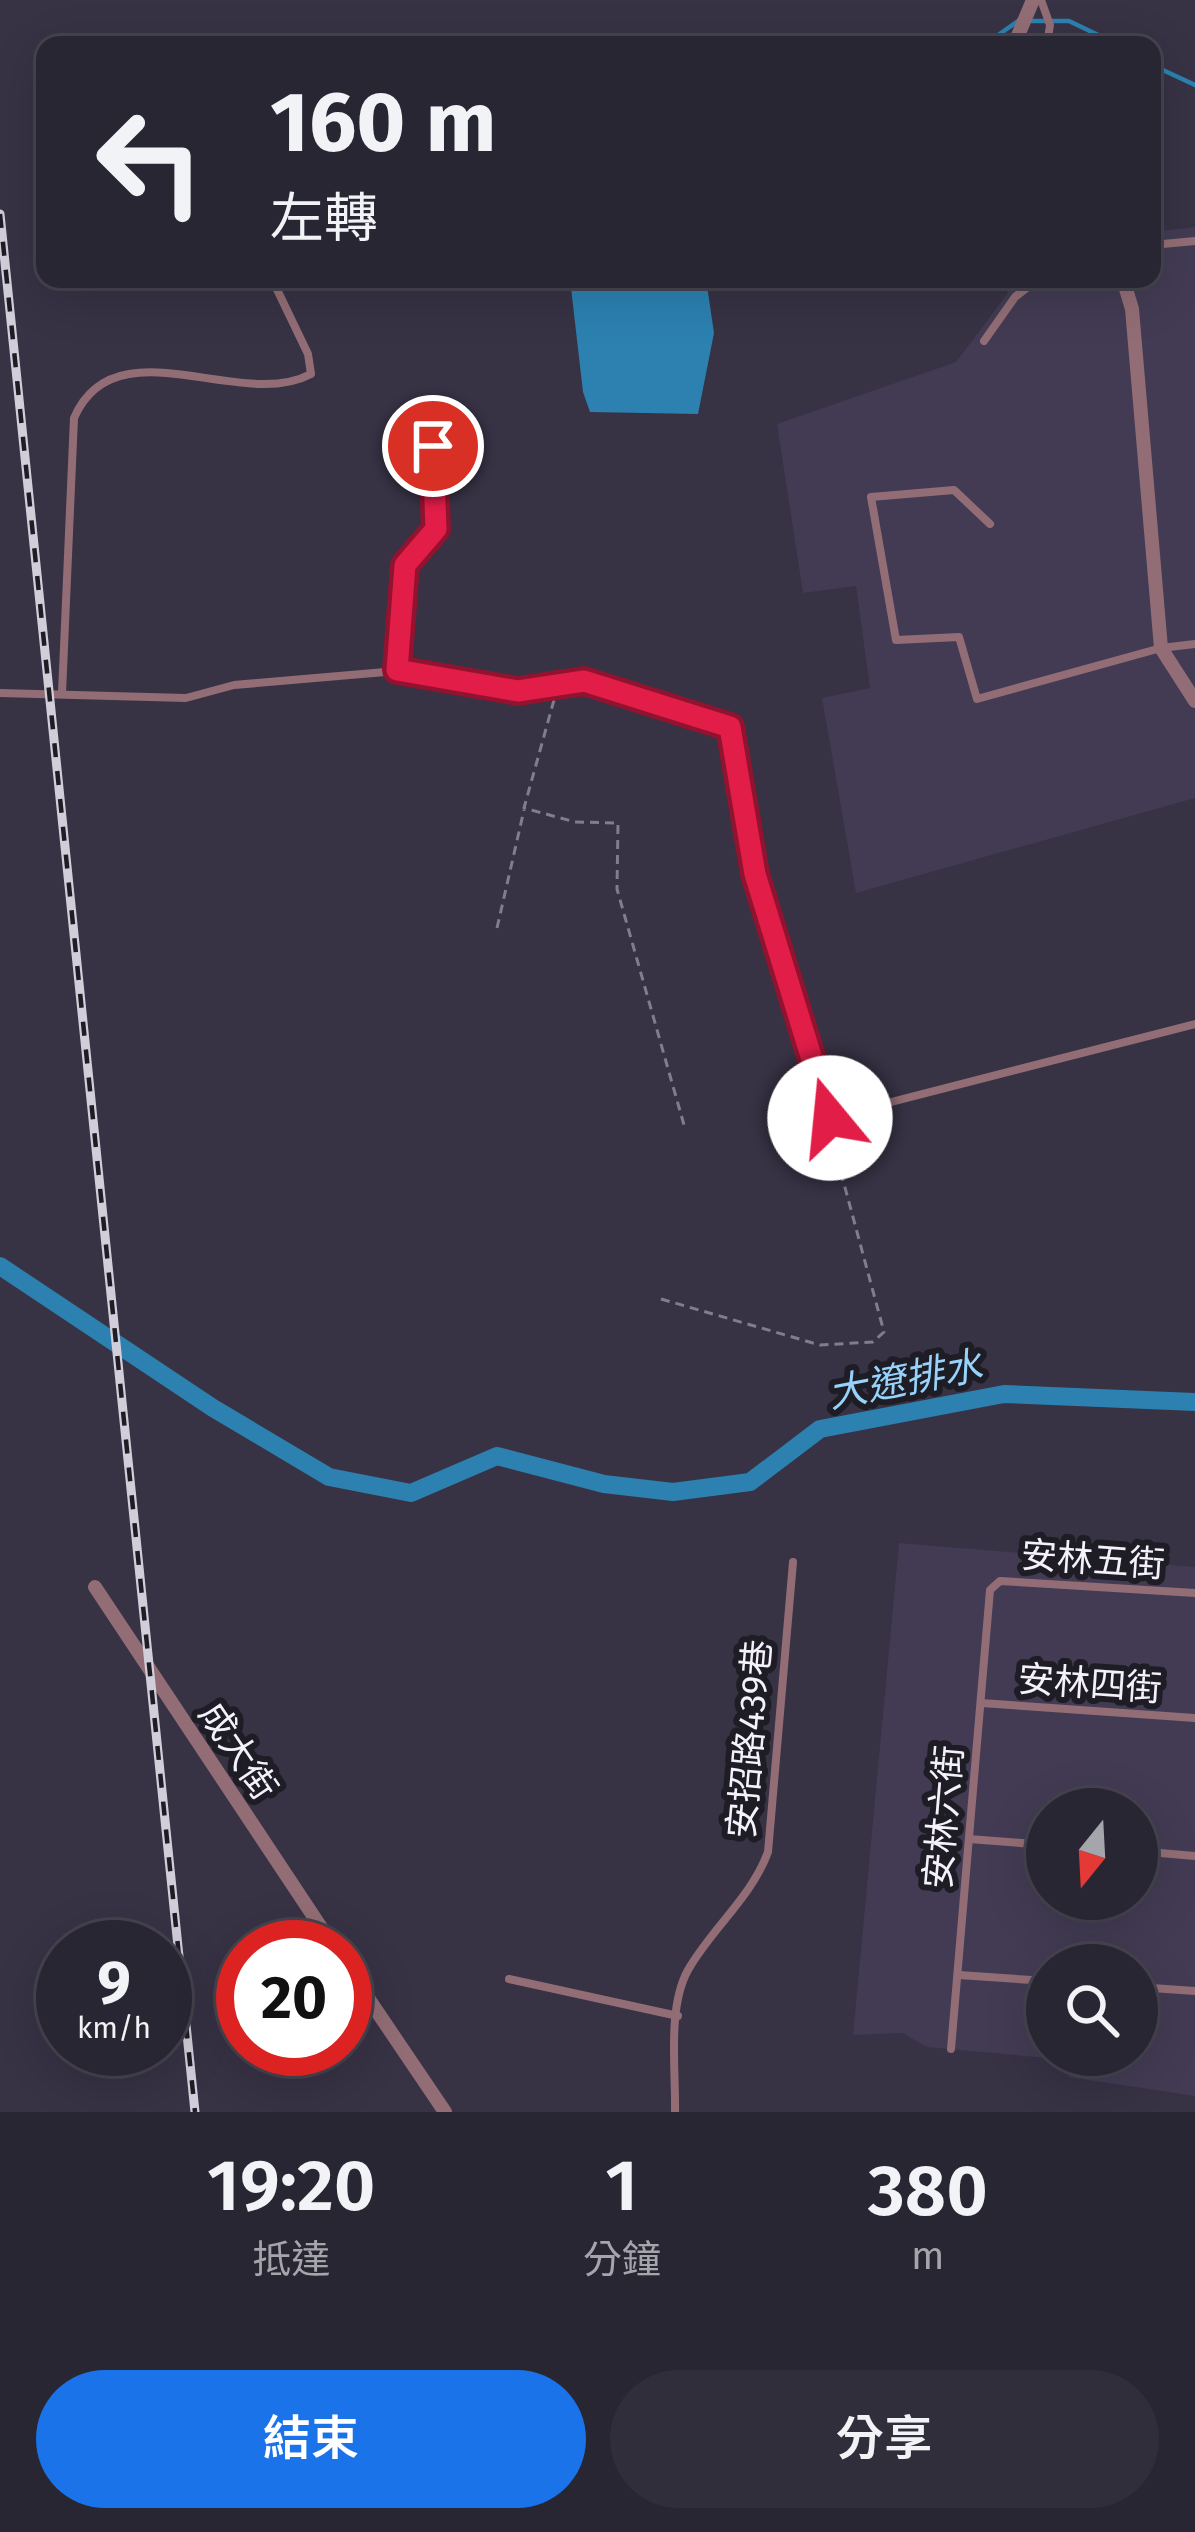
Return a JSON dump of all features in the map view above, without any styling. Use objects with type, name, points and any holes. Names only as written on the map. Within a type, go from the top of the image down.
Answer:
[{"type":"street","points":[[1019,36],[1037,0]]},
{"type":"street","points":[[1126,288],[1132,309],[1161,648],[1195,701]]},
{"type":"street","name":"成大街","points":[[95,1587],[316,1920]]},
{"type":"street","points":[[372,2004],[445,2112]]},
{"type":"lane","points":[[1037,0],[1050,25],[1048,36]]},
{"type":"lane","points":[[1161,244],[1195,242]]},
{"type":"lane","points":[[62,693],[74,418],[83,398],[109,381],[149,371],[246,384],[310,374],[308,354],[276,288]]},
{"type":"lane","points":[[984,341],[1026,288]]},
{"type":"lane","points":[[397,670],[405,565],[436,529],[430,404]]},
{"type":"lane","points":[[990,524],[954,490],[872,497],[896,640],[959,637],[976,699],[1161,648],[1195,644]]},
{"type":"lane","points":[[0,694],[186,698],[234,685],[397,670],[518,691],[584,681],[730,727],[755,874],[830,1118],[1195,1024]]},
{"type":"lane","name":"安招路439巷","points":[[675,2112],[678,2016],[687,1972],[750,1889],[768,1852],[793,1562]]},
{"type":"lane","name":"安林五街","points":[[990,1590],[1000,1581],[1195,1594]]},
{"type":"lane","name":"安林六街","points":[[951,2050],[990,1590]]},
{"type":"lane","name":"安林四街","points":[[981,1703],[1195,1718]]},
{"type":"lane","points":[[969,1839],[1026,1843]]},
{"type":"lane","points":[[1158,1853],[1195,1856]]},
{"type":"lane","points":[[959,1975],[1026,1980]]},
{"type":"lane","points":[[509,1979],[678,2016]]},
{"type":"lane","points":[[1158,1988],[1195,1991]]},
{"type":"path","points":[[497,928],[558,684]]},
{"type":"path","points":[[524,808],[575,822],[618,823],[617,889],[684,1125]]},
{"type":"path","points":[[661,1299],[820,1346],[873,1342],[884,1331],[830,1118]]},
{"type":"shaded area","points":[[1195,227],[1195,798],[856,893],[822,698],[870,688],[856,586],[803,593],[777,424],[956,362],[1008,293],[1006,288],[1161,288],[1161,231]]},
{"type":"shaded area","points":[[899,1543],[1195,1567],[1195,2096],[1069,2077],[1158,2076],[1158,1944],[1026,1944],[1026,2056],[927,2047],[902,2033],[853,2035]]},
{"type":"water","points":[[571,288],[707,288],[714,333],[698,414],[590,412],[583,392]]},
{"type":"waterway","points":[[997,36],[1018,21]]},
{"type":"waterway","points":[[1029,21],[1069,21],[1100,36]]},
{"type":"waterway","points":[[1161,69],[1195,85]]},
{"type":"waterway","name":"大遼排水","points":[[0,1266],[213,1408],[329,1477],[411,1493],[497,1456],[604,1484],[673,1492],[750,1482],[820,1429],[1004,1394],[1195,1402]]},
{"type":"railway","points":[[0,214],[195,2112]]},
{"type":"route","points":[[433,446],[436,529],[405,565],[397,670],[518,691],[584,681],[730,727],[736,736],[755,874],[830,1118]]}]
